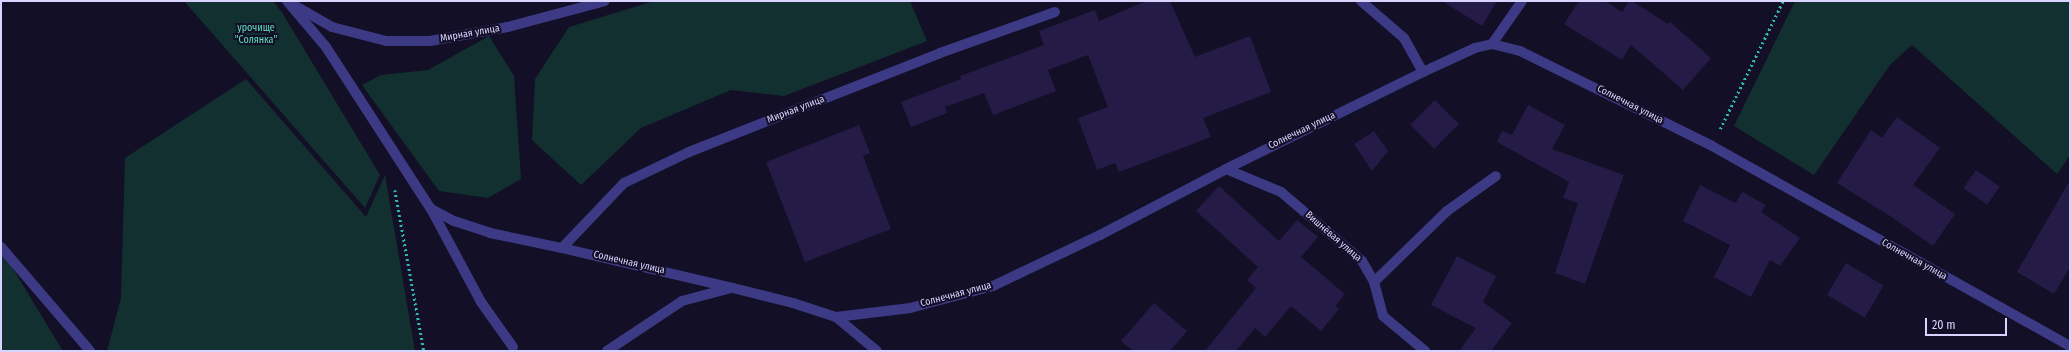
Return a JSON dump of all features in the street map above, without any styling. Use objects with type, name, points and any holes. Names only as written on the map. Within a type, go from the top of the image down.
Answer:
[{"type":"street","name":"Мирная улица","points":[[287,1],[332,26],[386,41],[430,41],[508,27],[606,1]]},
{"type":"street","points":[[287,1],[326,47],[431,209],[481,302],[513,347]]},
{"type":"street","points":[[1361,1],[1404,38],[1423,72]]},
{"type":"street","points":[[1492,44],[1522,1]]},
{"type":"street","name":"Мирная улица","points":[[562,248],[624,183],[689,152],[940,53],[1055,12]]},
{"type":"street","name":"Солнечная улица","points":[[431,209],[454,221],[490,233],[562,248],[733,288],[793,303],[836,317],[910,308],[993,286],[1100,235],[1226,169],[1423,72],[1475,48],[1492,44],[1520,51],[1712,146],[2070,346]]},
{"type":"street","name":"Вишнёвая улица","points":[[1226,169],[1281,192],[1362,261],[1374,282],[1383,316],[1425,351]]},
{"type":"street","points":[[1374,282],[1447,212],[1496,176]]},
{"type":"street","points":[[1,247],[90,351]]},
{"type":"street","points":[[607,351],[682,301],[733,288]]},
{"type":"street","points":[[836,317],[877,351]]},
{"type":"path","points":[[1712,146],[1784,1]]},
{"type":"path","points":[[394,184],[424,351]]},
{"type":"green space","name":"урочище \"Солянка\"","points":[[184,1],[273,1],[283,14],[380,175],[365,208]]},
{"type":"green space","points":[[654,1],[910,1],[927,41],[784,96],[731,90],[641,128],[581,185],[532,140],[535,79],[569,27]]},
{"type":"green space","points":[[1795,1],[2070,1],[2070,155],[2057,174],[1912,45],[1890,65],[1814,175],[1734,126]]},
{"type":"green space","points":[[489,36],[514,76],[521,179],[488,198],[439,191],[362,85],[381,75],[428,70]]},
{"type":"green space","points":[[246,79],[366,217],[385,175],[415,351],[107,351],[121,298],[125,158]]},
{"type":"green space","points":[[1,249],[63,351],[1,351]]},
{"type":"building","points":[[1146,1],[1170,1],[1195,57],[1250,36],[1271,92],[1203,118],[1211,137],[1119,172],[1115,163],[1097,170],[1078,118],[1108,107],[1088,55],[1048,70],[1056,91],[993,115],[984,93],[945,107],[947,113],[911,127],[901,102],[961,79],[960,76],[1044,45],[1039,31],[1095,10],[1099,21]]},
{"type":"building","points":[[1442,1],[1497,1],[1482,26]]},
{"type":"building","points":[[1579,1],[1605,1],[1622,12],[1629,1],[1632,1],[1668,24],[1670,22],[1711,58],[1683,90],[1631,45],[1622,60],[1564,24]]},
{"type":"building","points":[[1435,100],[1459,124],[1434,149],[1410,125]]},
{"type":"building","points":[[1528,105],[1565,125],[1552,149],[1624,175],[1585,284],[1555,273],[1578,203],[1563,198],[1569,182],[1497,142],[1502,131],[1512,135]]},
{"type":"building","points":[[1897,117],[1940,148],[1913,185],[1955,214],[1933,246],[1890,216],[1837,183],[1871,130],[1882,138]]},
{"type":"building","points":[[859,125],[870,153],[863,156],[891,229],[805,262],[766,162]]},
{"type":"building","points":[[1374,131],[1388,151],[1372,171],[1354,144]]},
{"type":"building","points":[[1976,170],[2000,187],[1987,205],[1963,188]]},
{"type":"building","points":[[2070,180],[2070,267],[2054,294],[2017,272]]},
{"type":"building","points":[[1700,185],[1736,203],[1742,192],[1766,205],[1761,212],[1800,238],[1780,266],[1770,260],[1751,297],[1714,277],[1730,245],[1683,221]]},
{"type":"building","points":[[1219,186],[1279,241],[1297,220],[1318,237],[1301,257],[1345,294],[1335,306],[1339,309],[1321,331],[1291,306],[1265,337],[1255,328],[1236,351],[1205,351],[1256,288],[1247,280],[1258,267],[1196,211]]},
{"type":"building","points":[[1457,256],[1496,276],[1483,302],[1512,323],[1491,351],[1459,351],[1476,328],[1431,305]]},
{"type":"building","points":[[1846,263],[1884,286],[1865,317],[1827,295]]},
{"type":"building","points":[[1154,303],[1187,331],[1170,351],[1133,351],[1121,341]]}]
